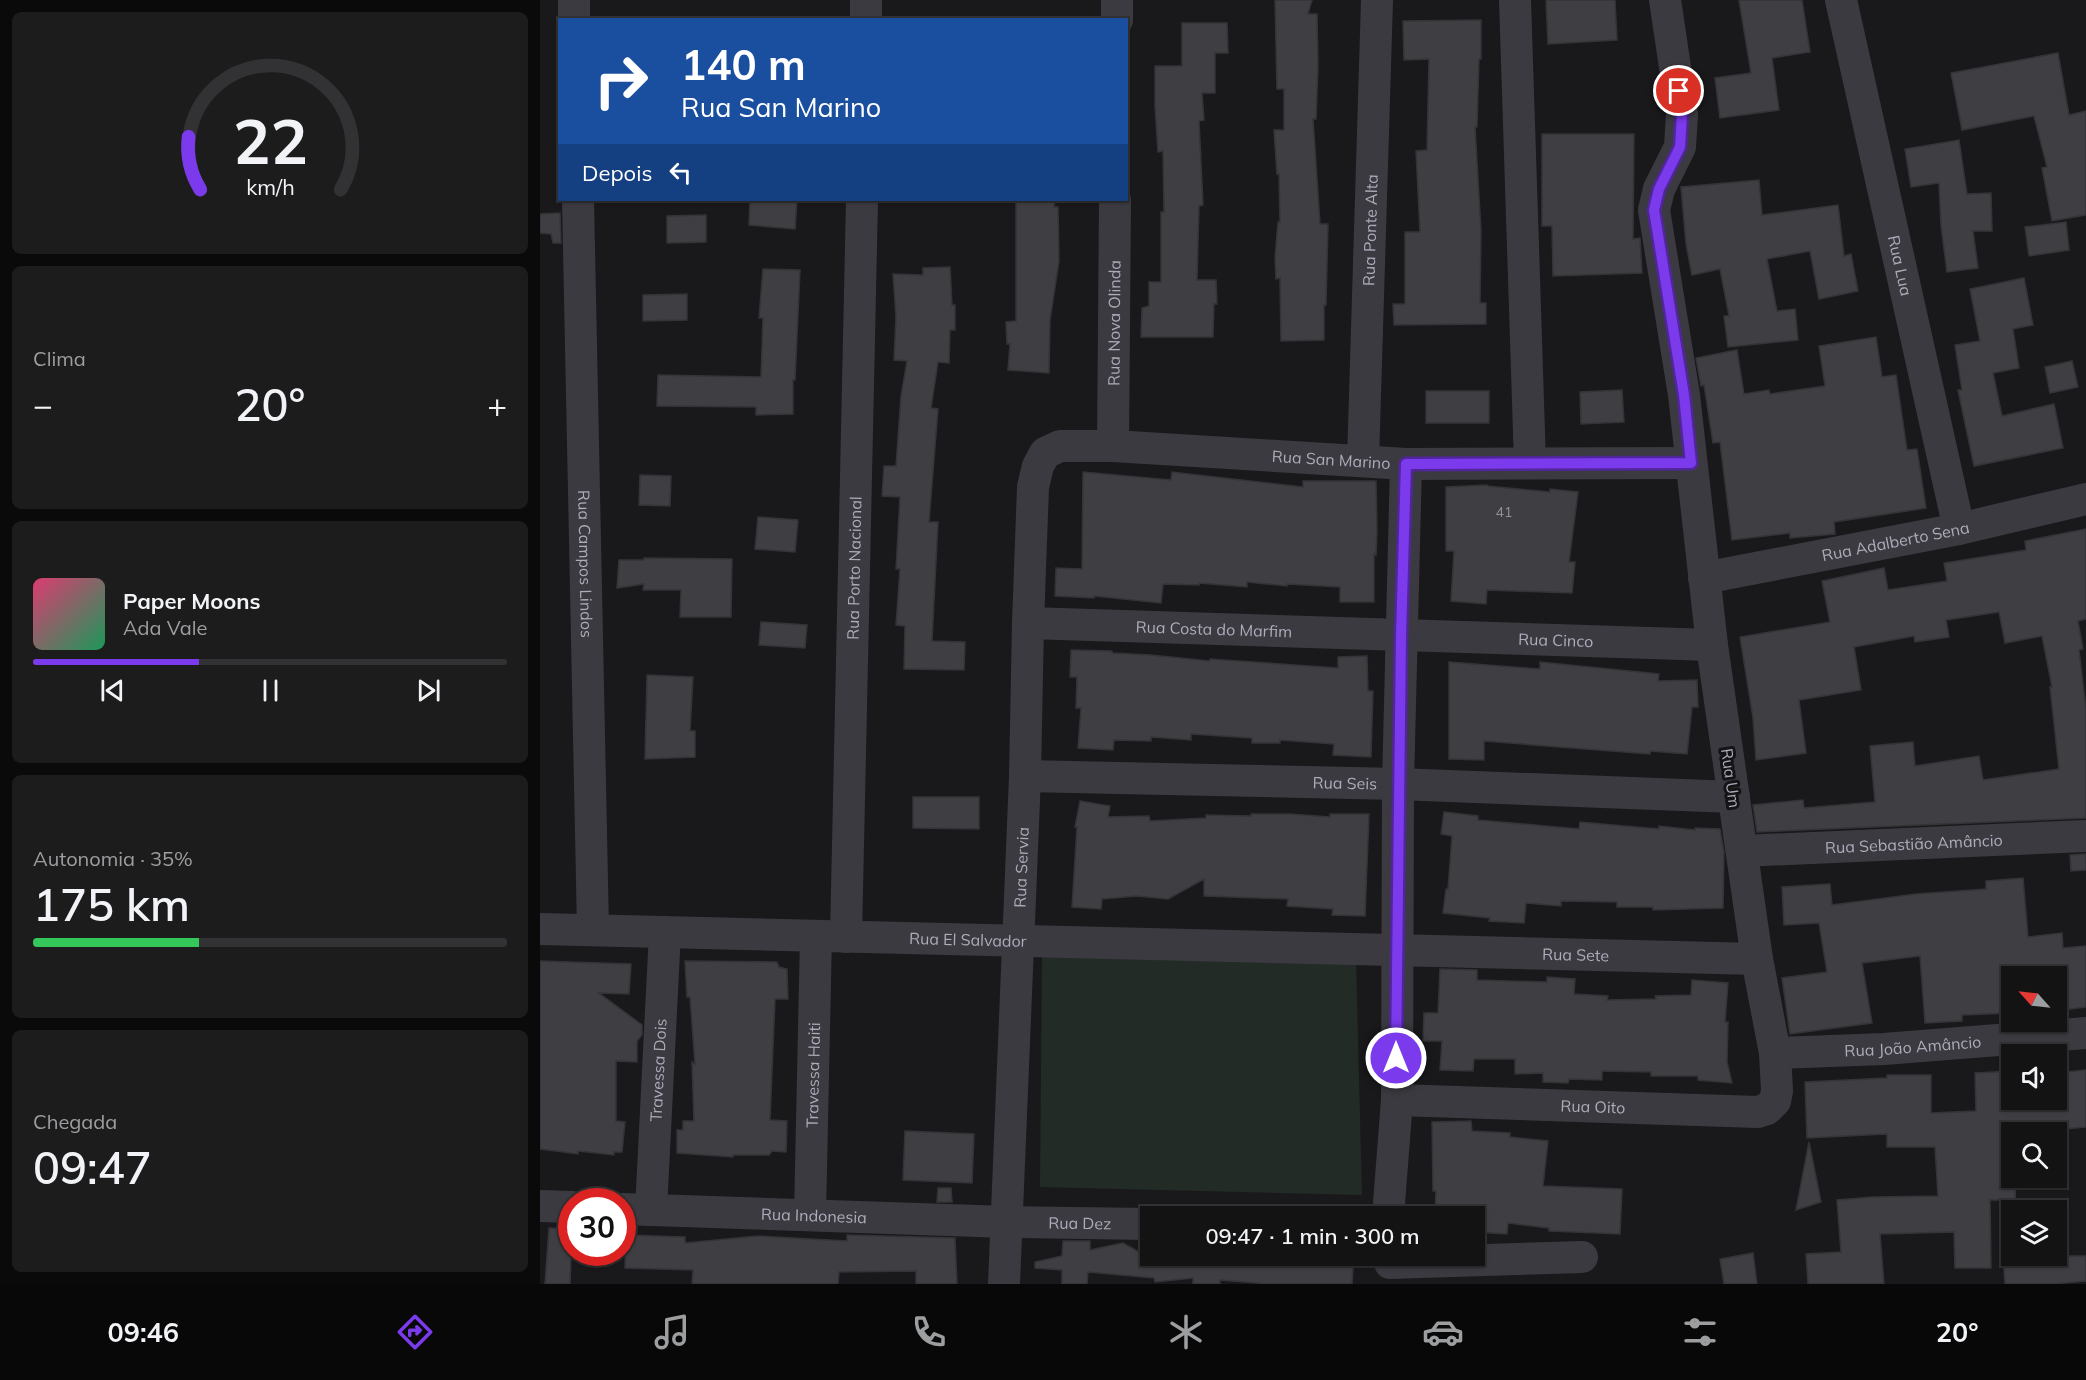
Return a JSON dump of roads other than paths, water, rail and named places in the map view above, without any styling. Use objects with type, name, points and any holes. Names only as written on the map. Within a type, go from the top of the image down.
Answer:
[{"type":"street","points":[[574,0],[574,18]]},
{"type":"street","points":[[866,0],[866,18]]},
{"type":"street","points":[[1117,0],[1117,18]]},
{"type":"street","name":"Rua Ponte Alta","points":[[1363,461],[1377,0]]},
{"type":"street","points":[[1515,0],[1530,463]]},
{"type":"street","name":"Rua Um","points":[[1665,0],[1682,114],[1680,147],[1659,189],[1654,210],[1684,395],[1712,645],[1757,959],[1775,1053],[1777,1091]]},
{"type":"street","name":"Rua Lua","points":[[1841,0],[1959,529]]},
{"type":"street","name":"Rua Campos Lindos","points":[[578,201],[593,930]]},
{"type":"street","name":"Rua Porto Nacional","points":[[831,936],[862,201]]},
{"type":"street","name":"Rua Nova Olinda","points":[[1113,447],[1115,201]]},
{"type":"street","name":"Rua San Marino","points":[[1033,487],[1038,466],[1046,453],[1060,446],[1406,464],[1691,463]]},
{"type":"street","points":[[1389,1206],[1397,1100],[1398,784],[1406,464]]},
{"type":"street","name":"Rua Servia","points":[[1004,1284],[1025,776],[1033,487]]},
{"type":"street","name":"Rua Adalberto Sena","points":[[1704,578],[1959,529],[2086,499]]},
{"type":"street","name":"Rua Costa do Marfim","points":[[1028,623],[1401,636]]},
{"type":"street","name":"Rua Cinco","points":[[1401,636],[1712,645]]},
{"type":"street","name":"Rua Seis","points":[[1025,776],[1398,784],[1734,797]]},
{"type":"street","name":"Rua Sebastião Amâncio","points":[[1742,852],[2086,836]]},
{"type":"street","name":"Rua El Salvador","points":[[540,929],[1396,950]]},
{"type":"street","name":"Travessa Dois","points":[[637,1210],[665,932]]},
{"type":"street","name":"Travessa Haiti","points":[[810,1215],[831,936]]},
{"type":"street","name":"Rua Sete","points":[[1396,950],[1757,959]]},
{"type":"street","name":"Rua João Amâncio","points":[[1775,1053],[1884,1049],[2086,1033]]},
{"type":"street","name":"Rua Oito","points":[[1397,1100],[1758,1112],[1767,1109],[1775,1101],[1777,1091]]},
{"type":"street","points":[[540,1206],[558,1207]]},
{"type":"street","name":"Rua Indonesia","points":[[637,1210],[1007,1222]]},
{"type":"street","name":"Rua Dez","points":[[1007,1222],[1140,1224]]},
{"type":"street","points":[[1390,1268],[1582,1257]]}]
